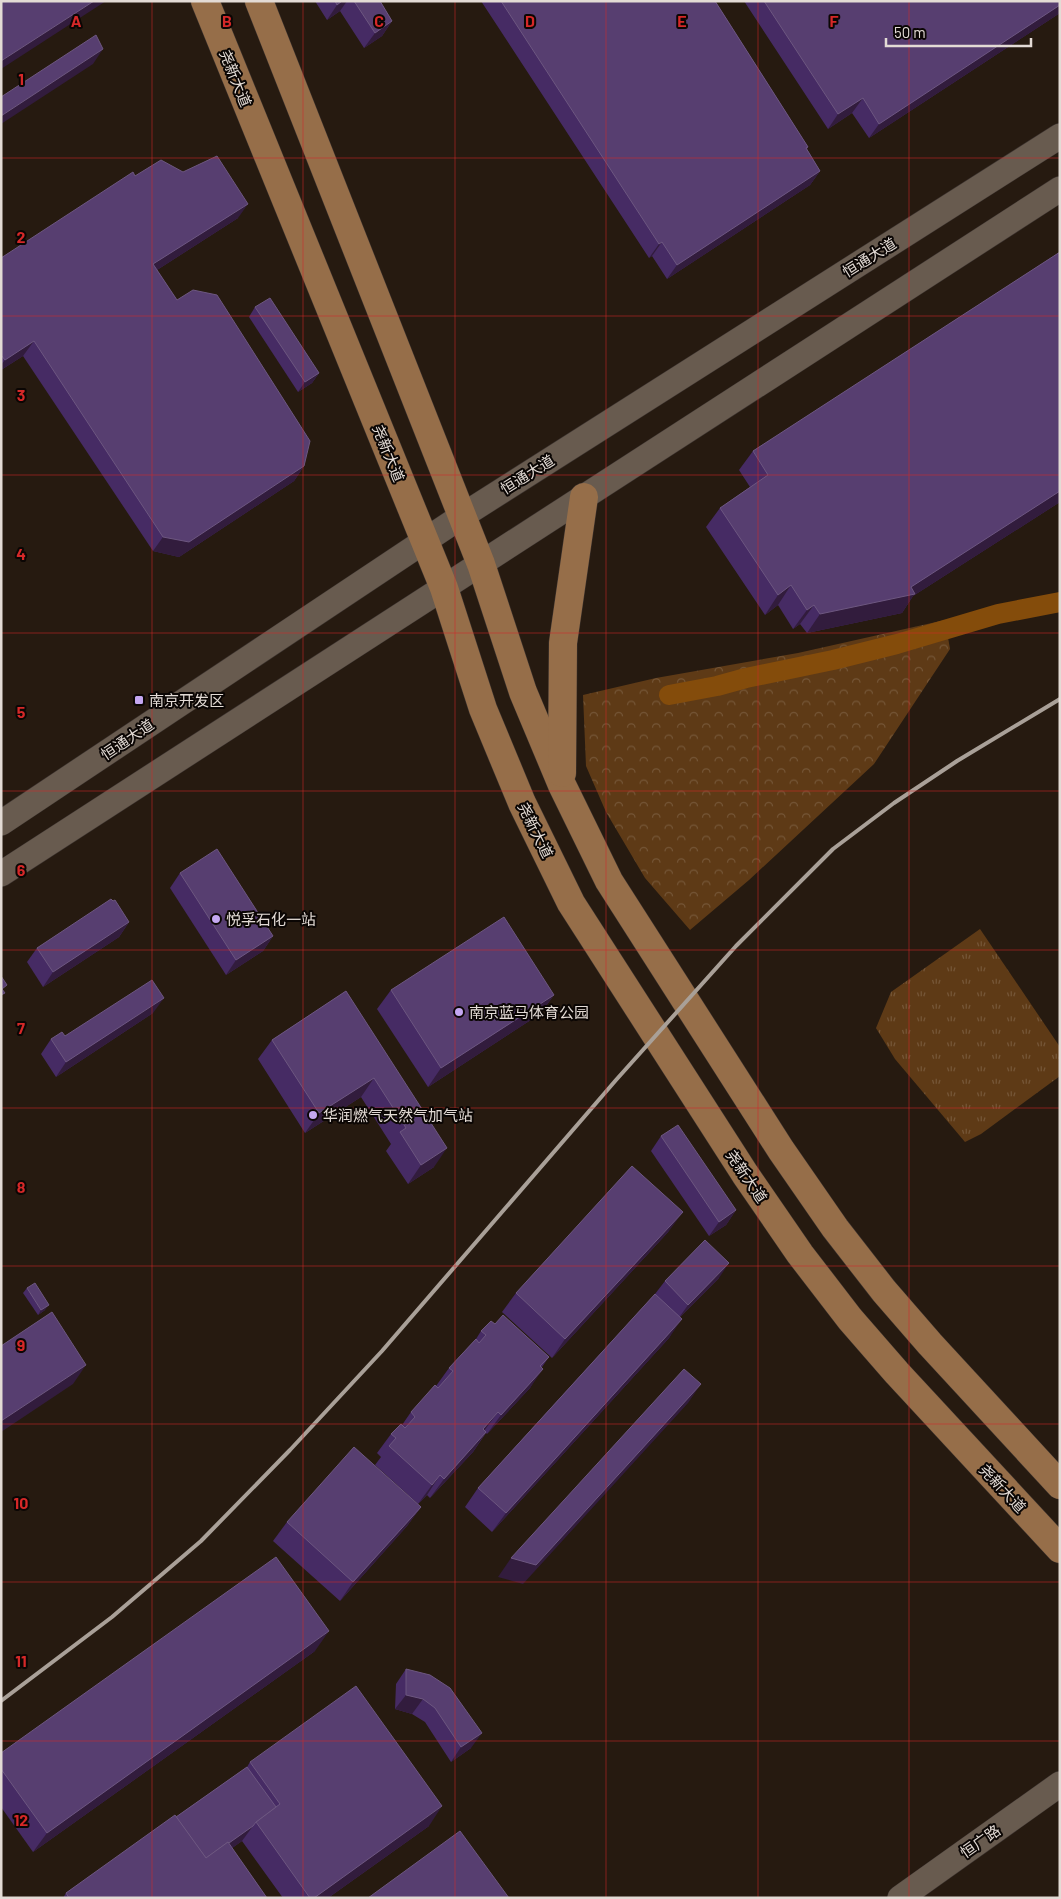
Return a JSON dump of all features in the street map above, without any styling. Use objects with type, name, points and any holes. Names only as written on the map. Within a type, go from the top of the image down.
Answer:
[{"type":"main road","name":"尧新大道","points":[[205,1],[444,588],[483,709],[522,803],[576,911],[745,1174],[800,1254],[850,1319],[897,1373],[1060,1549]]},
{"type":"main road","points":[[259,1],[481,564],[523,692],[562,785],[609,881],[781,1150],[835,1228],[884,1291],[924,1338],[1060,1485]]},
{"type":"main road","name":"恒通大道","points":[[1,823],[462,516],[1060,136]]},
{"type":"main road","points":[[1,874],[1060,189]]},
{"type":"main road","points":[[562,785],[563,643],[584,497]]},
{"type":"main road","name":"恒广路","points":[[900,1898],[1060,1784]]},
{"type":"main road","name":"恒广路","points":[[929,1898],[1060,1803]]},
{"type":"green space","points":[[945,620],[950,649],[874,764],[749,880],[690,930],[645,878],[606,812],[586,766],[583,695],[656,678],[798,653]]},
{"type":"green space","points":[[980,929],[1060,1047],[1060,1076],[981,1134],[965,1142],[895,1059],[876,1028],[891,992]]},
{"type":"building","points":[[1,1],[94,1],[1,61]]},
{"type":"building","points":[[354,1],[380,1],[392,21],[375,33]]},
{"type":"building","points":[[501,1],[715,1],[808,147],[806,148],[820,171],[677,265],[662,242],[659,244]]},
{"type":"building","points":[[764,1],[1060,1],[1060,5],[879,124],[863,98],[838,114]]},
{"type":"building","points":[[96,35],[103,49],[1,116],[1,97]]},
{"type":"building","points":[[217,156],[248,204],[153,264],[177,300],[193,290],[217,295],[310,441],[304,466],[189,542],[163,537],[34,341],[5,360],[1,355],[1,258],[133,172],[135,176],[161,160],[183,172]]},
{"type":"building","points":[[1060,252],[1060,491],[911,587],[915,594],[820,614],[814,605],[807,610],[791,585],[778,595],[720,508],[768,475],[753,451]]},
{"type":"building","points":[[270,298],[319,373],[305,382],[255,307]]},
{"type":"building","points":[[217,849],[273,936],[236,960],[180,873]]},
{"type":"building","points":[[111,899],[115,900],[129,922],[53,972],[37,948]]},
{"type":"building","name":"南京蓝马体育公园","points":[[504,917],[554,995],[441,1068],[391,990]]},
{"type":"building","points":[[1,976],[7,985],[2,989],[5,993],[1,995]]},
{"type":"building","points":[[152,980],[164,998],[66,1062],[51,1039],[62,1032],[65,1036]]},
{"type":"building","points":[[346,991],[447,1148],[421,1165],[400,1132],[406,1128],[374,1078],[319,1113],[272,1040]]},
{"type":"building","points":[[678,1125],[736,1210],[719,1222],[661,1136]]},
{"type":"building","points":[[632,1166],[683,1212],[565,1339],[516,1293]]},
{"type":"building","points":[[705,1240],[729,1263],[688,1305],[665,1281]]},
{"type":"building","points":[[35,1283],[49,1305],[41,1310],[27,1288]]},
{"type":"building","points":[[655,1294],[682,1319],[506,1513],[478,1488]]},
{"type":"building","points":[[52,1312],[86,1365],[1,1421],[1,1346]]},
{"type":"building","points":[[503,1315],[549,1357],[540,1366],[543,1369],[501,1415],[498,1412],[483,1429],[486,1432],[444,1479],[440,1475],[432,1485],[389,1446],[396,1438],[391,1434],[401,1424],[405,1428],[415,1417],[411,1412],[435,1385],[438,1388],[453,1371],[449,1368],[476,1339],[479,1343],[486,1335],[481,1331],[491,1321],[495,1324]]},
{"type":"building","points":[[684,1369],[701,1384],[536,1565],[511,1558]]},
{"type":"building","points":[[354,1447],[421,1507],[353,1582],[287,1522]]},
{"type":"building","points":[[276,1557],[329,1631],[47,1833],[1,1769],[1,1753]]},
{"type":"building","points":[[406,1669],[430,1675],[450,1688],[482,1733],[461,1747],[435,1708],[423,1699],[406,1695]]},
{"type":"building","points":[[356,1686],[442,1806],[314,1898],[310,1898],[256,1822],[280,1804],[250,1762]]},
{"type":"building","points":[[247,1767],[276,1807],[253,1826],[206,1858],[176,1817]]},
{"type":"building","points":[[175,1815],[206,1858],[228,1842],[267,1898],[69,1898],[66,1893]]},
{"type":"building","points":[[460,1831],[509,1898],[368,1898]]},
{"type":"waterway","points":[[669,695],[833,660],[897,644],[998,614],[1060,602]]},
{"type":"railway","points":[[1,1701],[112,1617],[201,1541],[290,1450],[382,1351],[616,1080],[736,946],[833,849],[894,803],[957,761],[1060,699]]},
{"type":"place","name":"南京开发区","points":[[139,700]]},
{"type":"place","name":"悦孚石化一站","points":[[216,919]]},
{"type":"place","name":"南京蓝马体育公园","points":[[459,1012]]},
{"type":"place","name":"华润燃气天然气加气站","points":[[313,1115]]}]
